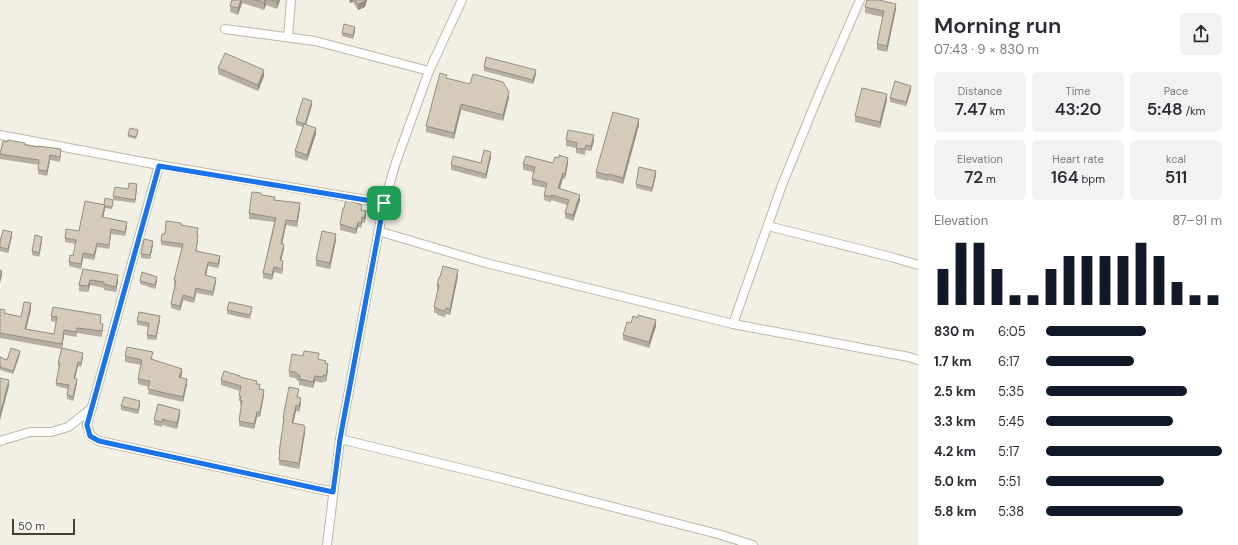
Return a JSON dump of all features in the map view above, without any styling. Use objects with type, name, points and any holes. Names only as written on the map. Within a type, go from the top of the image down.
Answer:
[{"type":"street","points":[[288,37],[291,0]]},
{"type":"street","points":[[327,545],[340,439],[384,203],[396,162],[429,71],[462,0]]},
{"type":"street","points":[[733,324],[782,185],[858,1]]},
{"type":"street","points":[[225,29],[315,41],[429,71]]},
{"type":"street","points":[[0,135],[159,166],[384,203]]},
{"type":"street","points":[[159,166],[87,425],[90,436],[99,441],[333,492]]},
{"type":"street","points":[[768,226],[891,257],[918,266]]},
{"type":"street","points":[[378,231],[486,262],[733,324],[918,360]]},
{"type":"street","points":[[0,441],[30,432],[51,432],[68,428],[92,408]]},
{"type":"street","points":[[340,439],[496,477],[718,534],[753,545]]},
{"type":"building","points":[[232,0],[241,0],[238,8],[230,6]]},
{"type":"building","points":[[255,0],[265,0],[264,3]]},
{"type":"building","points":[[355,0],[365,0],[365,1],[358,4]]},
{"type":"building","points":[[867,0],[879,0],[896,4],[887,46],[877,44],[884,11],[865,7]]},
{"type":"building","points":[[344,24],[355,27],[353,35],[342,33]]},
{"type":"building","points":[[225,53],[264,70],[258,85],[218,68]]},
{"type":"building","points":[[486,57],[536,70],[533,80],[484,67]]},
{"type":"building","points":[[440,73],[447,75],[446,78],[470,84],[473,74],[503,82],[509,92],[503,115],[461,104],[454,133],[426,126]]},
{"type":"building","points":[[895,81],[911,86],[906,102],[890,98]]},
{"type":"building","points":[[862,88],[887,94],[880,122],[855,116]]},
{"type":"building","points":[[303,98],[312,101],[305,124],[296,121]]},
{"type":"building","points":[[613,112],[639,119],[623,178],[596,172]]},
{"type":"building","points":[[304,124],[316,128],[307,155],[295,151]]},
{"type":"building","points":[[130,128],[138,130],[136,137],[128,135]]},
{"type":"building","points":[[568,130],[594,135],[591,146],[586,145],[585,149],[576,148],[577,143],[566,140]]},
{"type":"building","points":[[8,140],[25,143],[25,145],[61,149],[60,157],[50,155],[47,171],[38,170],[39,160],[0,154],[3,141],[7,142]]},
{"type":"building","points":[[484,150],[491,152],[486,174],[451,165],[453,156],[481,163]]},
{"type":"building","points":[[559,155],[568,158],[565,174],[563,173],[558,188],[580,195],[573,215],[565,213],[569,200],[551,195],[551,197],[544,195],[547,183],[532,179],[535,167],[523,164],[526,156],[553,163],[555,157],[559,158]]},
{"type":"building","points":[[639,167],[656,171],[652,188],[636,184]]},
{"type":"building","points":[[129,183],[137,184],[135,200],[113,196],[115,187],[128,189]]},
{"type":"building","points":[[252,192],[275,197],[274,200],[300,203],[297,221],[286,220],[281,244],[284,244],[280,260],[283,261],[282,269],[274,267],[272,275],[263,273],[276,218],[249,213]]},
{"type":"building","points":[[105,198],[113,200],[112,207],[105,206]]},
{"type":"building","points":[[346,200],[362,205],[361,210],[366,211],[364,218],[362,217],[361,223],[358,222],[356,229],[340,224]]},
{"type":"building","points":[[85,201],[105,205],[102,217],[127,222],[125,232],[111,229],[109,245],[97,243],[94,255],[83,253],[81,264],[69,262],[70,255],[73,256],[76,240],[65,238],[66,229],[79,231]]},
{"type":"building","points":[[166,221],[181,223],[181,225],[198,228],[196,251],[220,256],[218,264],[208,262],[205,275],[216,278],[213,292],[196,288],[194,298],[183,295],[180,306],[171,304],[176,281],[174,280],[183,244],[161,241],[162,234],[165,234]]},
{"type":"building","points":[[3,230],[12,232],[8,249],[0,247]]},
{"type":"building","points":[[322,231],[336,234],[330,263],[316,260]]},
{"type":"building","points":[[35,235],[42,237],[39,253],[32,251]]},
{"type":"building","points":[[144,239],[153,241],[150,255],[141,254]]},
{"type":"building","points":[[443,266],[458,270],[450,309],[446,308],[445,311],[434,307],[439,285],[437,285]]},
{"type":"building","points":[[83,269],[118,275],[116,287],[104,284],[104,282],[90,280],[88,286],[79,285]]},
{"type":"building","points":[[142,272],[157,277],[155,285],[140,281]]},
{"type":"building","points":[[24,302],[31,303],[25,329],[54,334],[57,317],[51,316],[53,307],[101,315],[100,323],[103,324],[102,331],[77,328],[77,332],[64,330],[62,344],[0,333],[0,309],[5,310],[4,313],[21,317]]},
{"type":"building","points":[[229,302],[252,307],[250,315],[227,310]]},
{"type":"building","points":[[139,312],[160,316],[156,336],[147,335],[149,323],[137,321]]},
{"type":"building","points":[[638,315],[656,320],[649,342],[623,335],[627,322],[631,323],[633,316],[638,318]]},
{"type":"building","points":[[127,347],[153,352],[151,359],[182,369],[179,377],[187,379],[183,397],[148,389],[150,381],[138,379],[142,360],[125,356]]},
{"type":"building","points":[[11,348],[20,351],[13,371],[0,367],[0,357],[7,360]]},
{"type":"building","points":[[62,348],[83,353],[81,363],[78,362],[74,378],[77,379],[73,397],[67,395],[69,385],[56,383],[60,363],[58,363]]},
{"type":"building","points":[[304,351],[319,353],[318,359],[326,361],[325,363],[328,364],[326,376],[315,376],[313,382],[299,379],[300,376],[295,372],[289,371],[292,354],[303,356]]},
{"type":"building","points":[[224,371],[257,381],[256,384],[260,384],[259,389],[264,390],[260,412],[257,412],[254,424],[239,421],[242,401],[240,400],[241,396],[239,396],[241,386],[221,380]]},
{"type":"building","points":[[0,378],[9,380],[0,415]]},
{"type":"building","points":[[289,387],[299,389],[297,397],[301,398],[299,406],[296,405],[292,423],[304,425],[305,427],[299,463],[279,460],[283,418]]},
{"type":"building","points":[[124,397],[140,401],[138,410],[121,406]]},
{"type":"building","points":[[158,404],[180,410],[177,423],[162,419],[162,422],[154,420]]},
{"type":"route","points":[[159,166],[384,203],[340,439],[333,492],[99,441],[90,436],[87,425],[159,166]]}]
